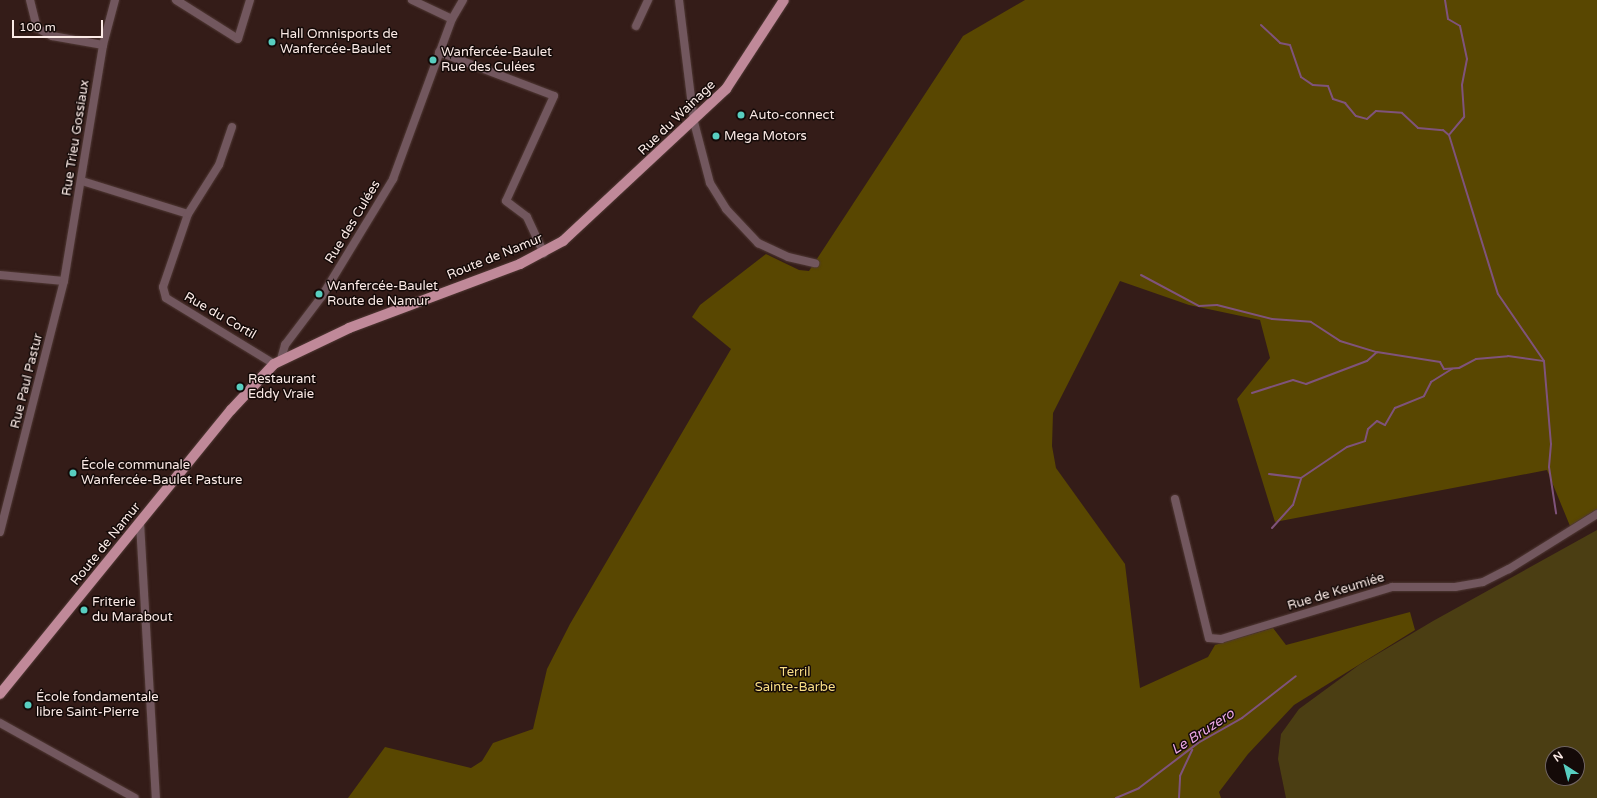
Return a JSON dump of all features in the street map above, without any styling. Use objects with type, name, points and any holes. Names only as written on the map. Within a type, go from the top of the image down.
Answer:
[{"type":"main road","name":"Rue du Wainage","points":[[639,173],[694,122],[726,89],[784,0]]},
{"type":"main road","name":"Route de Namur","points":[[0,694],[231,410],[278,361],[349,328],[544,253],[563,241],[639,173]]},
{"type":"street","points":[[30,0],[37,28],[52,36],[103,45]]},
{"type":"street","name":"Rue Trieu Gossiaux","points":[[64,281],[82,181],[103,45],[115,0]]},
{"type":"street","points":[[176,0],[238,39],[250,0]]},
{"type":"street","points":[[412,0],[452,20]]},
{"type":"street","name":"Rue des Culées","points":[[278,361],[285,345],[322,296],[393,179],[439,52],[452,20],[463,0]]},
{"type":"street","points":[[636,26],[648,0]]},
{"type":"street","points":[[679,0],[694,122],[710,183],[726,209],[770,250],[815,263]]},
{"type":"street","points":[[439,52],[554,96],[506,201],[527,217],[544,253]]},
{"type":"street","name":"Rue du Cortil","points":[[232,127],[219,165],[188,214],[163,287],[166,298],[278,361]]},
{"type":"street","points":[[82,181],[188,214]]},
{"type":"street","points":[[0,275],[64,281]]},
{"type":"street","name":"Rue Paul Pastur","points":[[0,532],[64,281]]},
{"type":"street","name":"Rue de Keumiée","points":[[1175,499],[1209,638],[1221,640],[1392,587],[1455,587],[1483,582],[1509,569],[1597,514]]},
{"type":"street","points":[[140,523],[156,798]]},
{"type":"street","points":[[0,723],[135,798]]},
{"type":"shaded area","points":[[1597,530],[1597,798],[1286,798],[1278,759],[1281,734],[1299,709],[1359,665],[1433,621]]},
{"type":"green space","name":"Terril Sainte-Barbe","points":[[1025,0],[1597,0],[1597,509],[1570,526],[1547,470],[1275,522],[1237,399],[1270,358],[1260,320],[1189,305],[1120,281],[1053,413],[1052,446],[1056,468],[1125,564],[1140,688],[1208,657],[1215,645],[1273,628],[1286,645],[1410,612],[1415,630],[1294,705],[1248,754],[1219,792],[1221,798],[348,798],[385,747],[471,768],[482,761],[493,743],[533,729],[547,669],[570,624],[731,349],[692,317],[700,305],[766,254],[799,270],[809,271],[963,36]]},
{"type":"waterway","points":[[1445,0],[1448,19],[1460,26],[1467,59],[1462,85],[1464,117],[1449,135]]},
{"type":"waterway","points":[[1261,25],[1280,43],[1290,45],[1301,77],[1313,85],[1328,86],[1333,99],[1345,103],[1356,116],[1367,119],[1376,111],[1402,113],[1418,128],[1443,130],[1449,135],[1498,294],[1544,361],[1551,444],[1549,467],[1556,513]]},
{"type":"waterway","points":[[1141,275],[1199,306],[1217,305],[1272,319],[1311,322],[1340,341],[1377,352]]},
{"type":"waterway","points":[[1252,393],[1293,380],[1306,384],[1367,361],[1377,352],[1440,362],[1444,369],[1459,368],[1476,359],[1508,356],[1543,361]]},
{"type":"waterway","points":[[1269,474],[1301,478],[1347,447],[1365,441],[1368,429],[1377,421],[1385,425],[1395,408],[1424,396],[1431,382],[1452,369]]},
{"type":"waterway","points":[[1272,528],[1293,505],[1301,478]]},
{"type":"waterway","name":"Le Bruzero","points":[[1116,798],[1139,788],[1198,743],[1242,718],[1296,676]]},
{"type":"waterway","points":[[1179,798],[1180,776],[1192,750]]},
{"type":"place","name":"Hall Omnisports de Wanfercée-Baulet","points":[[272,42]]},
{"type":"place","name":"Wanfercée-Baulet Rue des Culées","points":[[433,60]]},
{"type":"place","name":"Auto-connect","points":[[741,115]]},
{"type":"place","name":"Mega Motors","points":[[716,136]]},
{"type":"place","name":"Wanfercée-Baulet Route de Namur","points":[[319,294]]},
{"type":"place","name":"Restaurant Eddy Vraie","points":[[240,387]]},
{"type":"place","name":"École communale Wanfercée-Baulet Pasture","points":[[73,473]]},
{"type":"place","name":"Friterie du Marabout","points":[[84,610]]},
{"type":"place","name":"École fondamentale libre Saint-Pierre","points":[[28,705]]}]
